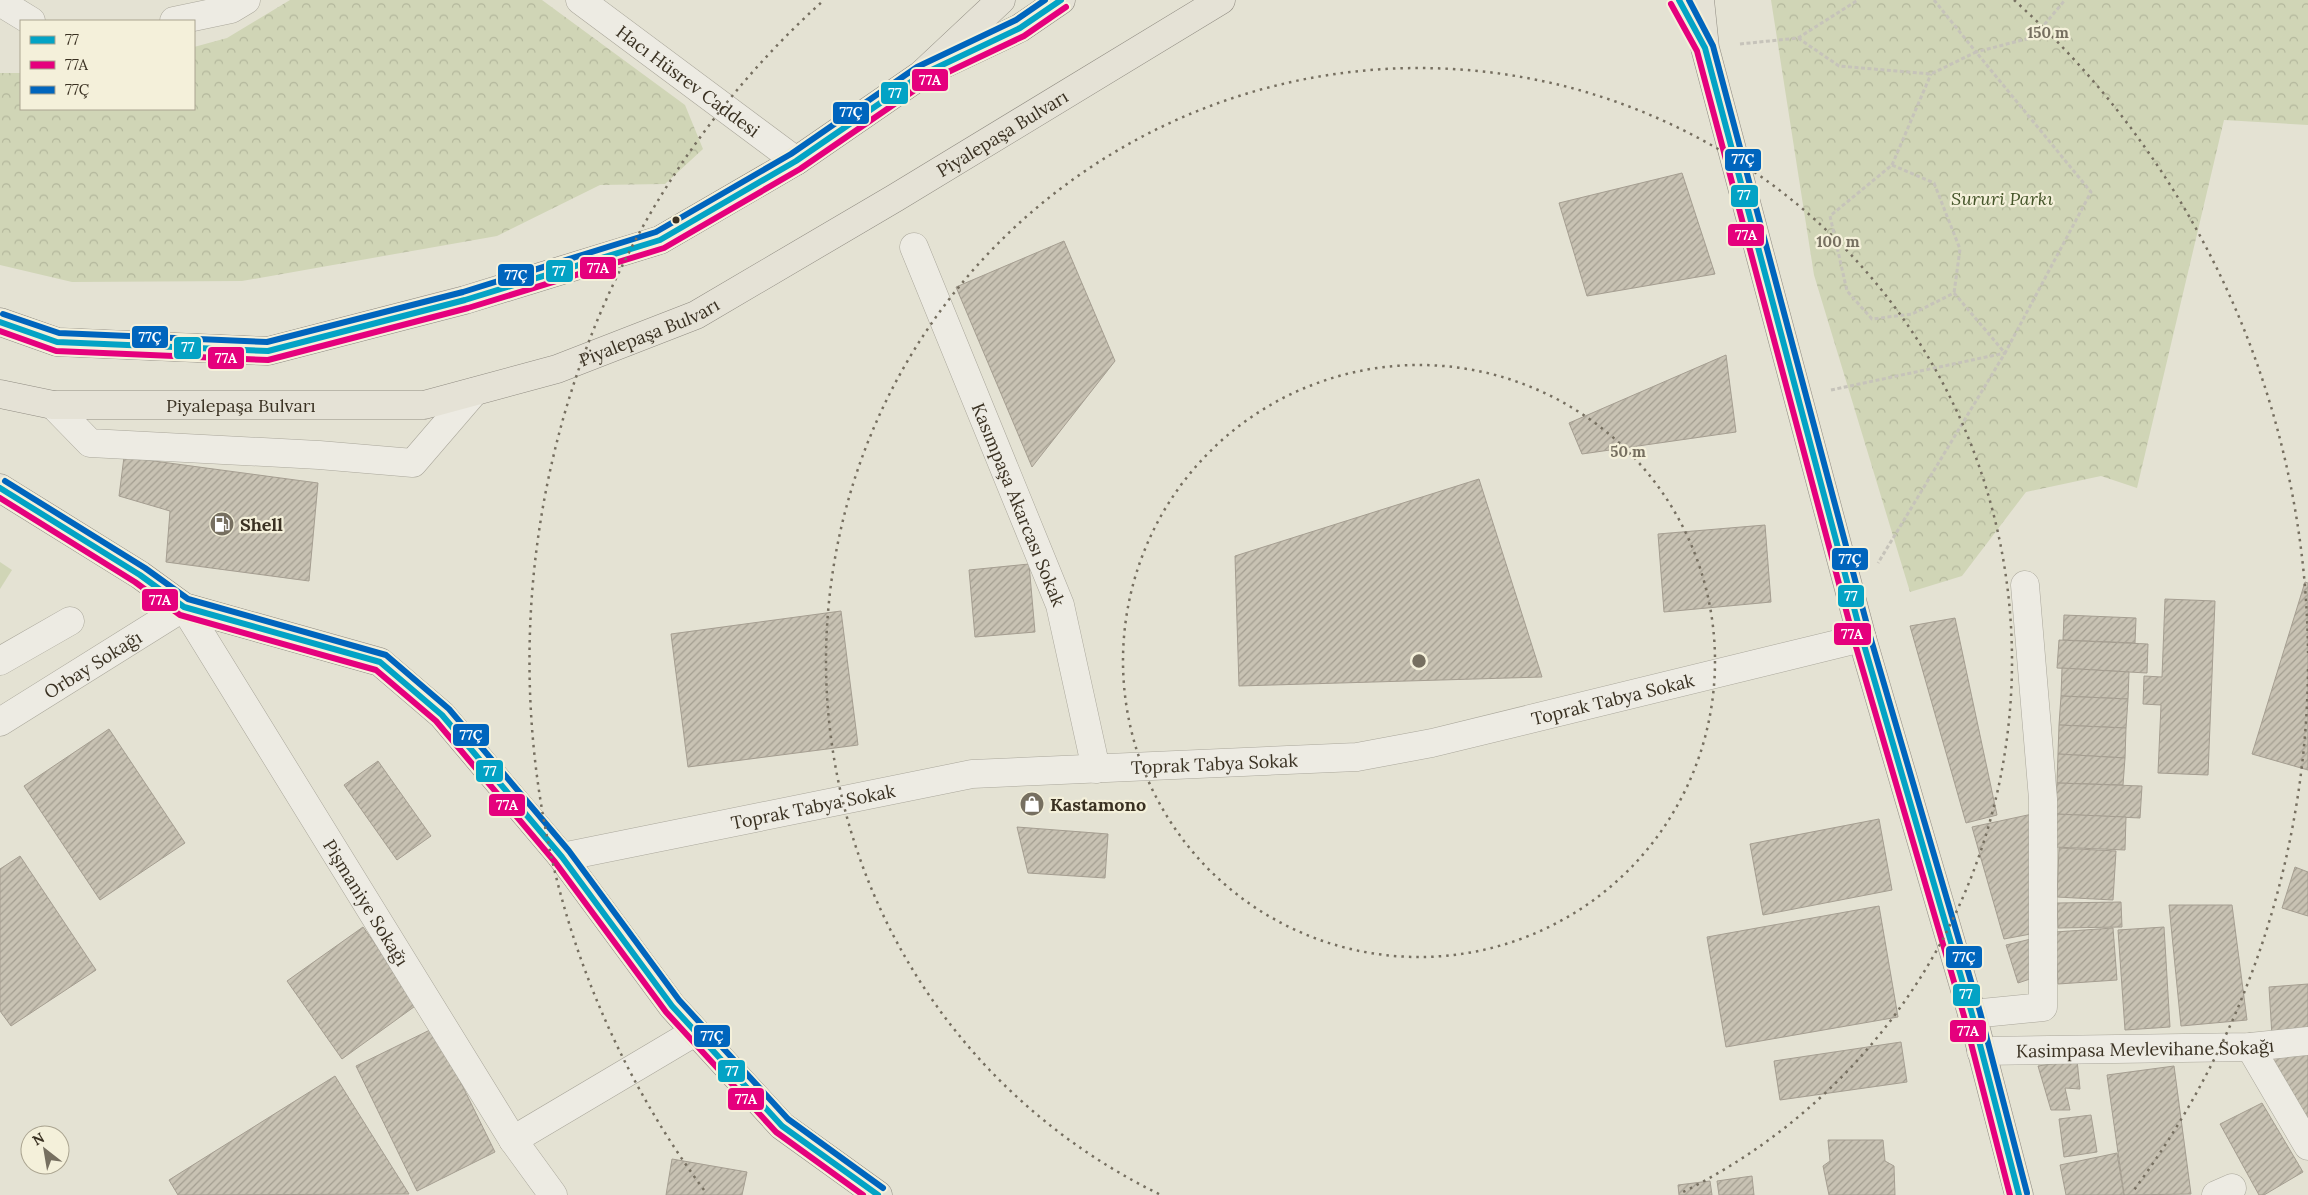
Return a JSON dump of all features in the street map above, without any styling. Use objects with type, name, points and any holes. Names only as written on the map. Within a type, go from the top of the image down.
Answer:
[{"type":"main road","points":[[0,322],[57,342],[268,351],[465,300],[660,240],[796,161],[921,75],[1001,0]]},
{"type":"main road","points":[[921,75],[1020,28],[1061,0]]},
{"type":"main road","name":"Piyalepaşa Bulvarı","points":[[0,394],[53,405],[424,405],[558,369],[696,315],[895,198],[1221,0]]},
{"type":"main road","points":[[1679,0],[1705,48]]},
{"type":"main road","points":[[1700,0],[1705,48],[1862,638],[1972,1014],[2019,1195]]},
{"type":"main road","points":[[0,488],[140,575],[184,606],[380,662],[442,715],[562,857],[672,1006],[782,1126],[878,1195]]},
{"type":"street","points":[[179,20],[232,9],[246,0]]},
{"type":"street","name":"Hacı Hüsrev Caddesi","points":[[580,0],[796,161]]},
{"type":"street","points":[[0,2],[29,20]]},
{"type":"street","name":"Kasımpaşa Akarcası Sokak","points":[[914,247],[1060,605],[1096,769]]},
{"type":"street","points":[[53,405],[90,443],[309,454],[413,463],[474,392]]},
{"type":"street","points":[[1972,1014],[2043,1007],[2043,799],[2025,585]]},
{"type":"street","name":"Orbay Sokağı","points":[[0,722],[184,606]]},
{"type":"street","name":"Pişmaniye Sokağı","points":[[184,606],[514,1140],[554,1195]]},
{"type":"street","points":[[0,661],[70,621]]},
{"type":"street","name":"Toprak Tabya Sokak","points":[[562,857],[972,774],[1357,757],[1432,743],[1862,638]]},
{"type":"street","points":[[514,1140],[695,1032]]},
{"type":"street","name":"Kasimpasa Mevlevihane Sokağı","points":[[1981,1051],[2250,1047],[2308,1041]]},
{"type":"street","points":[[2250,1047],[2308,1146]]},
{"type":"path","points":[[1705,48],[1798,38],[1858,0]]},
{"type":"path","points":[[1853,603],[2005,353],[2091,192],[1934,0]]},
{"type":"path","points":[[1798,38],[1838,66],[1931,74],[1976,52],[2034,37],[2065,0]]},
{"type":"path","points":[[1931,74],[1892,165],[1830,216],[1847,291],[1872,319],[1912,314],[1954,293]]},
{"type":"path","points":[[1892,165],[1934,182],[1960,248],[1954,293],[2005,353]]},
{"type":"path","points":[[1798,397],[2005,353]]},
{"type":"green space","points":[[290,0],[542,0],[685,105],[703,149],[665,184],[600,185],[497,236],[242,281],[72,282],[0,265],[0,73],[20,73],[20,110],[195,110],[195,47],[227,38]]},
{"type":"green space","name":"Sururi Parkı","points":[[1771,0],[2308,0],[2308,125],[2224,120],[2137,488],[2101,476],[2026,492],[1962,576],[1910,592],[1814,275]]},
{"type":"green space","points":[[0,562],[12,570],[0,589]]},
{"type":"building","points":[[1682,173],[1715,274],[1587,296],[1559,203]]},
{"type":"building","points":[[1064,241],[1115,361],[1032,467],[956,287]]},
{"type":"building","points":[[1726,355],[1736,432],[1582,454],[1569,423]]},
{"type":"building","points":[[124,457],[318,483],[309,581],[166,562],[170,511],[119,496]]},
{"type":"building","points":[[1479,479],[1542,677],[1239,686],[1235,556]]},
{"type":"building","points":[[1765,525],[1771,602],[1664,612],[1658,534]]},
{"type":"building","points":[[1029,564],[1035,632],[975,637],[969,570]]},
{"type":"building","points":[[2305,582],[2308,583],[2308,770],[2252,754]]},
{"type":"building","points":[[2165,599],[2215,601],[2208,775],[2158,773],[2161,705],[2143,704],[2144,676],[2162,677]]},
{"type":"building","points":[[841,611],[858,745],[688,767],[671,634]]},
{"type":"building","points":[[2064,615],[2136,618],[2135,643],[2063,640]]},
{"type":"building","points":[[1955,618],[1997,815],[1966,823],[1910,626]]},
{"type":"building","points":[[2059,640],[2148,644],[2147,673],[2057,668]]},
{"type":"building","points":[[2062,668],[2129,672],[2128,699],[2061,696]]},
{"type":"building","points":[[2061,696],[2128,699],[2126,728],[2059,725]]},
{"type":"building","points":[[2059,725],[2126,728],[2125,758],[2058,754]]},
{"type":"building","points":[[109,729],[185,843],[100,900],[24,786]]},
{"type":"building","points":[[2058,754],[2125,758],[2123,785],[2057,783]]},
{"type":"building","points":[[378,761],[431,836],[397,860],[344,785]]},
{"type":"building","points":[[2057,783],[2142,786],[2140,818],[2055,814]]},
{"type":"building","points":[[2037,813],[2036,933],[2004,939],[1972,827]]},
{"type":"building","points":[[2055,814],[2126,817],[2125,850],[2054,847]]},
{"type":"building","points":[[1879,819],[1892,890],[1763,915],[1750,844]]},
{"type":"building","points":[[1017,827],[1108,834],[1105,878],[1028,873]]},
{"type":"building","points":[[2059,848],[2116,851],[2113,900],[2057,897]]},
{"type":"building","points":[[20,856],[96,970],[11,1026],[0,1011],[0,869]]},
{"type":"building","points":[[2295,867],[2308,872],[2308,916],[2282,908]]},
{"type":"building","points":[[2121,902],[2122,927],[2058,928],[2057,903]]},
{"type":"building","points":[[2169,905],[2232,905],[2247,1020],[2181,1026]]},
{"type":"building","points":[[1879,906],[1898,1017],[1726,1047],[1707,937]]},
{"type":"building","points":[[363,927],[418,1004],[342,1059],[287,981]]},
{"type":"building","points":[[2164,927],[2170,1027],[2125,1030],[2118,930]]},
{"type":"building","points":[[2113,928],[2117,980],[2058,984],[2055,932]]},
{"type":"building","points":[[2031,939],[2033,978],[2018,983],[2006,945]]},
{"type":"building","points":[[2308,984],[2308,1033],[2272,1036],[2269,987]]},
{"type":"building","points":[[434,1028],[495,1152],[417,1191],[356,1066]]},
{"type":"building","points":[[1901,1042],[1907,1082],[1780,1100],[1774,1061]]},
{"type":"building","points":[[2308,1054],[2308,1127],[2269,1059]]},
{"type":"building","points":[[2077,1060],[2080,1089],[2065,1088],[2070,1110],[2051,1110],[2038,1066]]},
{"type":"building","points":[[2174,1066],[2191,1194],[2124,1195],[2107,1075]]},
{"type":"building","points":[[335,1076],[409,1194],[178,1195],[169,1180]]},
{"type":"building","points":[[2262,1103],[2303,1172],[2264,1195],[2259,1195],[2220,1124]]},
{"type":"building","points":[[2091,1115],[2097,1152],[2064,1157],[2059,1119]]},
{"type":"building","points":[[1828,1140],[1883,1140],[1885,1161],[1894,1166],[1895,1195],[1829,1195],[1823,1166],[1830,1161]]},
{"type":"building","points":[[2117,1153],[2124,1195],[2066,1195],[2060,1165]]},
{"type":"building","points":[[672,1159],[747,1172],[742,1195],[666,1195]]},
{"type":"building","points":[[1752,1176],[1754,1195],[1719,1195],[1717,1181]]},
{"type":"building","points":[[1710,1181],[1712,1195],[1679,1195],[1678,1185]]},
{"type":"transit line","name":"77Ç","points":[[3,314],[59,333],[267,342],[463,292],[656,232],[791,154],[917,67],[1016,20],[1045,0]]},
{"type":"transit line","name":"77","points":[[0,322],[57,342],[268,351],[465,300],[660,240],[796,161],[921,75],[1020,28],[1061,0]]},
{"type":"transit line","name":"77","points":[[1679,0],[1705,48],[1862,638],[1972,1014],[2019,1195]]},
{"type":"transit line","name":"77Ç","points":[[1689,0],[1713,46],[1870,636],[1980,1012],[2027,1193]]},
{"type":"transit line","name":"77A","points":[[1671,4],[1697,51],[1854,640],[1964,1016],[2010,1195]]},
{"type":"transit line","name":"77A","points":[[0,331],[56,351],[268,360],[468,308],[664,248],[800,169],[925,83],[1024,36],[1066,7]]},
{"type":"transit line","name":"77Ç","points":[[5,481],[145,568],[188,599],[386,655],[449,709],[569,851],[679,1000],[788,1119],[883,1188]]},
{"type":"transit line","name":"77","points":[[0,488],[140,575],[184,607],[380,662],[442,715],[562,857],[672,1006],[782,1126],[878,1195]]},
{"type":"transit line","name":"77A","points":[[0,498],[135,582],[180,615],[376,670],[436,721],[555,862],[666,1012],[776,1132],[863,1195]]},
{"type":"place","name":"Shell","points":[[222,524]]},
{"type":"place","name":"Kastamono","points":[[1032,804]]}]
